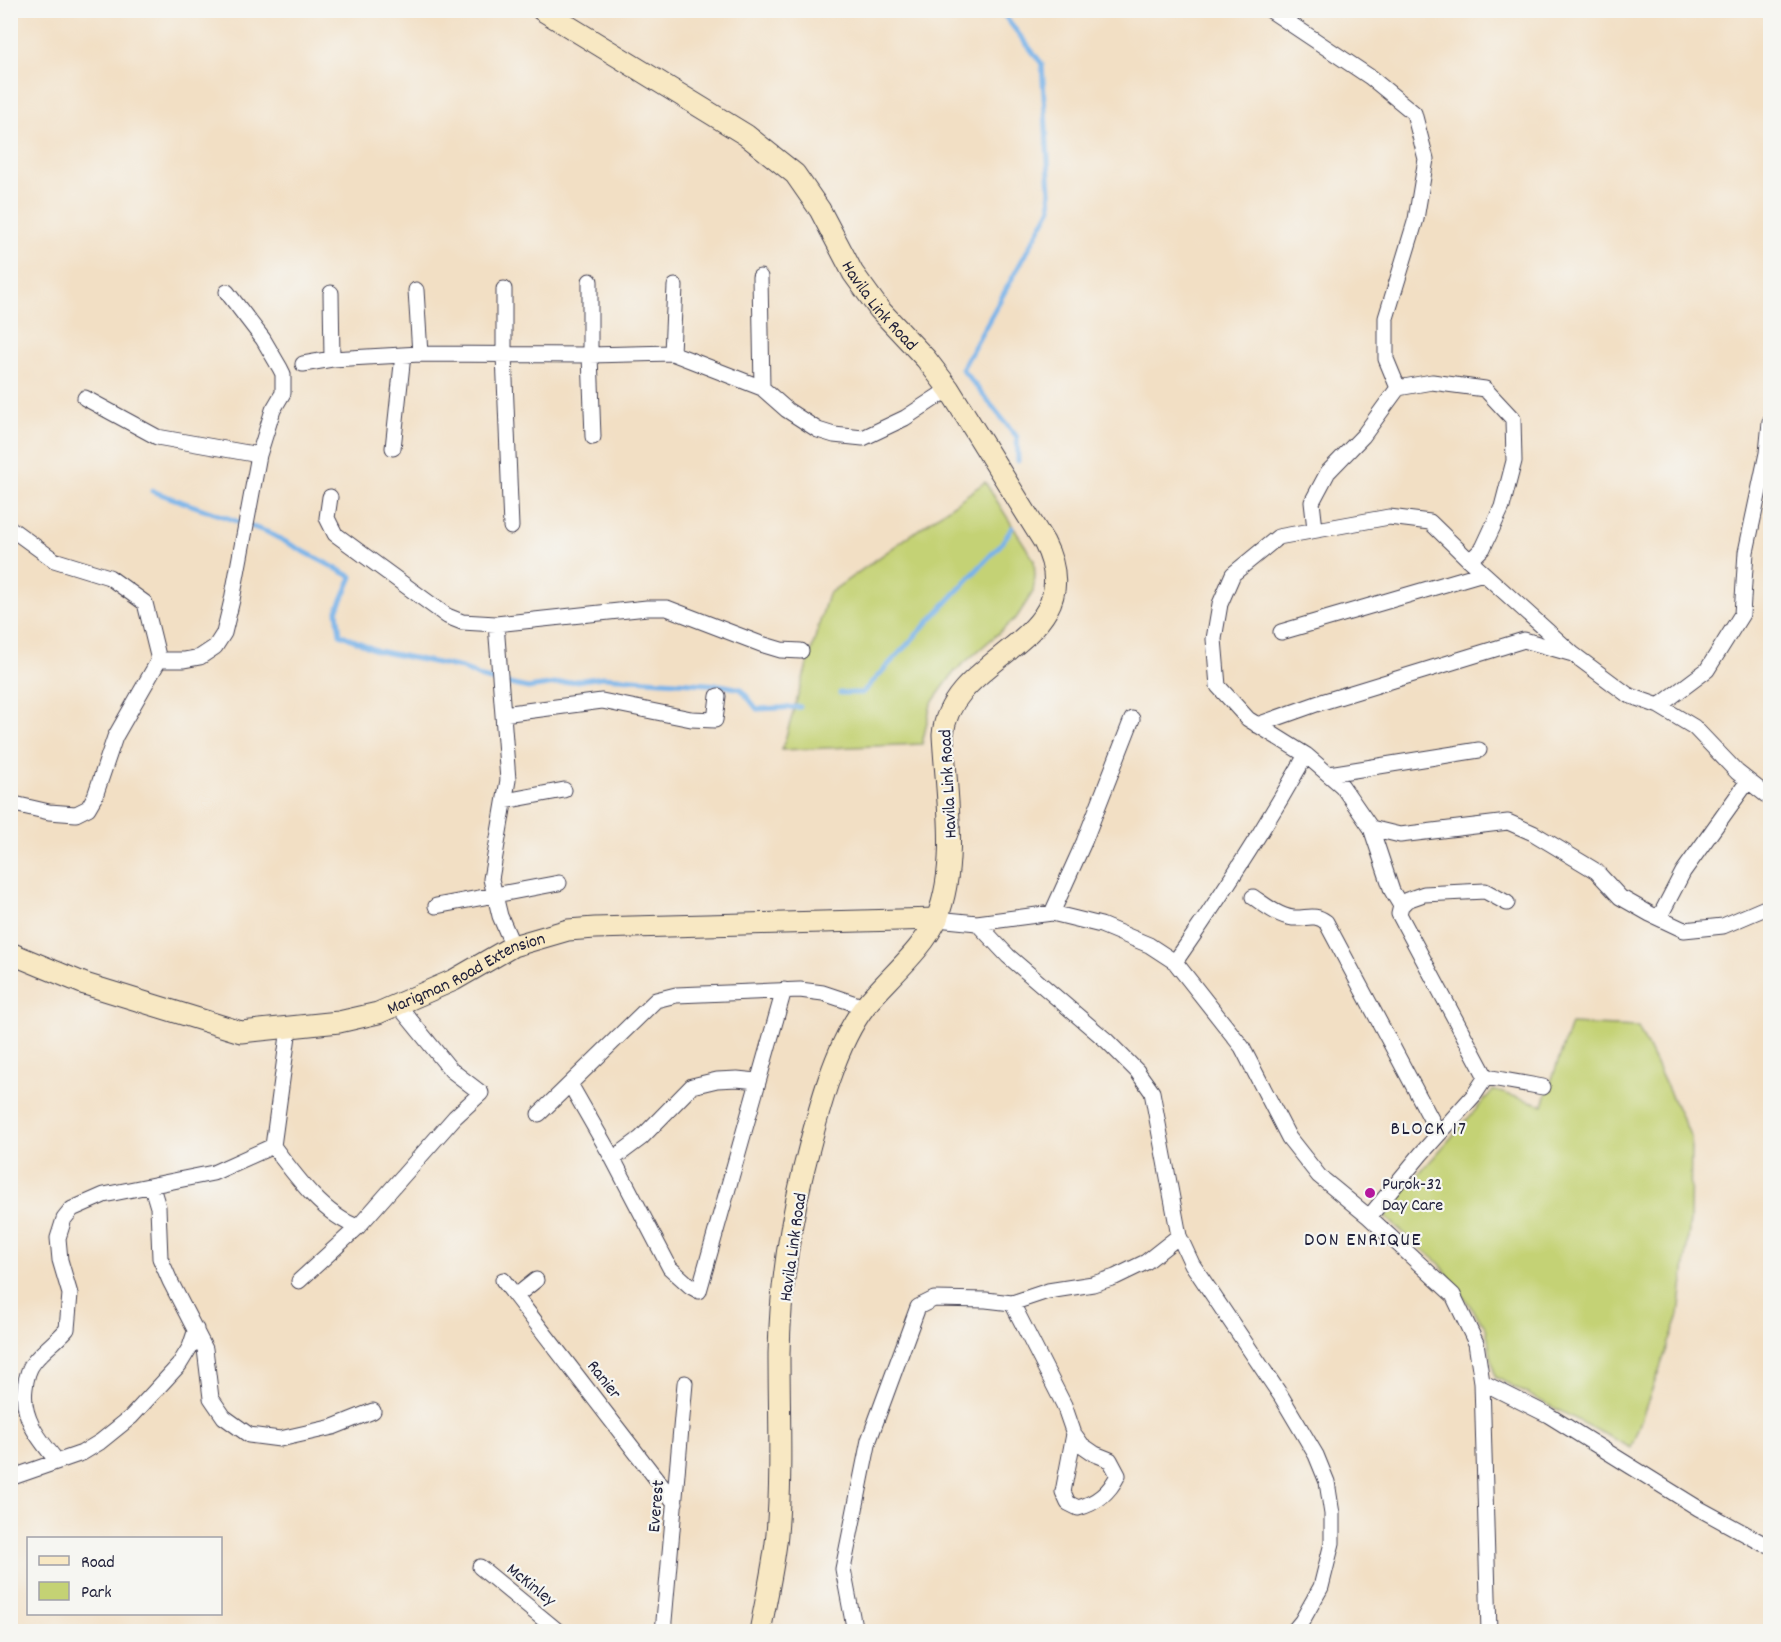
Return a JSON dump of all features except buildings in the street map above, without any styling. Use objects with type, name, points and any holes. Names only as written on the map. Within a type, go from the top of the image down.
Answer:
[{"type":"street","name":"Havila Link Road","points":[[542,10],[746,135],[795,174],[820,210],[853,273],[879,309],[926,359],[949,389],[1044,542],[1052,558],[1054,572],[1054,590],[1048,609],[1038,624],[961,694],[944,720],[950,844],[948,874],[937,919],[910,957],[865,1007],[848,1034],[834,1068],[803,1173],[785,1276],[779,1352],[780,1434],[777,1534],[760,1632]]},
{"type":"street","points":[[1270,10],[1370,77],[1414,113],[1426,159],[1416,219],[1386,318],[1386,359],[1398,388]]},
{"type":"street","points":[[760,277],[762,388]]},
{"type":"street","points":[[590,281],[593,437]]},
{"type":"street","points":[[672,353],[675,286]]},
{"type":"street","points":[[504,289],[504,355],[512,527]]},
{"type":"street","points":[[416,290],[420,354]]},
{"type":"street","points":[[159,660],[184,660],[200,657],[216,647],[224,633],[259,455],[273,410],[283,393],[283,374],[263,339],[227,292]]},
{"type":"street","points":[[331,293],[332,359]]},
{"type":"street","points":[[303,364],[332,359],[420,354],[672,353],[762,388],[787,410],[818,430],[834,435],[863,438],[905,418],[949,389]]},
{"type":"street","points":[[393,448],[403,355]]},
{"type":"street","points":[[1315,529],[1312,501],[1328,472],[1363,436],[1398,388],[1432,382],[1485,389],[1513,419],[1514,461],[1502,507],[1483,548],[1470,561]]},
{"type":"street","points":[[85,398],[157,437],[259,455]]},
{"type":"street","points":[[1659,706],[1707,670],[1742,614],[1746,552],[1767,453],[1770,422]]},
{"type":"street","points":[[330,497],[327,518],[335,534],[447,616],[462,622],[496,624],[647,608],[667,608],[761,644],[781,650],[801,651]]},
{"type":"street","points":[[1401,906],[1392,891],[1371,828],[1342,786],[1306,755],[1248,719],[1218,686],[1214,639],[1220,604],[1233,574],[1278,537],[1389,517],[1430,522],[1573,654],[1628,694],[1659,706],[1694,727],[1737,772],[1770,798]]},
{"type":"street","points":[[10,528],[54,560],[109,577],[145,603],[159,660],[116,736],[95,796],[88,808],[76,814],[49,812],[10,803]]},
{"type":"street","points":[[1281,632],[1483,573]]},
{"type":"street","points":[[496,624],[508,780],[491,879],[493,895],[513,946]]},
{"type":"street","points":[[1257,725],[1322,702],[1524,640],[1573,654]]},
{"type":"street","points":[[503,714],[602,701],[691,719],[714,720],[718,696]]},
{"type":"street","points":[[1052,913],[1084,842],[1132,720]]},
{"type":"street","points":[[1329,774],[1479,750]]},
{"type":"street","points":[[1175,962],[1272,815],[1306,755]]},
{"type":"street","points":[[1659,918],[1683,872],[1748,781]]},
{"type":"street","points":[[506,801],[564,790]]},
{"type":"street","points":[[1371,828],[1400,835],[1508,822],[1596,871],[1620,897],[1684,930],[1723,926],[1770,906]]},
{"type":"street","points":[[436,906],[559,883]]},
{"type":"street","points":[[1486,1077],[1400,914],[1401,906],[1407,900],[1424,894],[1485,891],[1507,903]]},
{"type":"street","points":[[1253,897],[1281,915],[1292,918],[1318,916],[1326,922],[1439,1134]]},
{"type":"street","points":[[937,919],[977,923],[1052,913],[1101,925],[1149,945],[1175,962],[1242,1047],[1289,1138],[1319,1176],[1369,1217],[1454,1295],[1476,1343],[1482,1382],[1489,1632]]},
{"type":"street","name":"Marigman Road Extension","points":[[10,953],[85,984],[241,1032],[348,1020],[378,1013],[454,980],[513,946],[568,930],[595,927],[937,919]]},
{"type":"street","points":[[977,923],[1008,956],[1107,1041],[1137,1071],[1152,1092],[1179,1236],[1192,1264],[1281,1396],[1316,1455],[1327,1482],[1332,1514],[1332,1544],[1321,1587],[1302,1621],[1293,1632]]},
{"type":"street","points":[[539,1114],[656,1000],[676,995],[783,990],[823,993],[865,1007]]},
{"type":"street","points":[[570,1084],[613,1159],[670,1268],[699,1291],[783,990]]},
{"type":"street","points":[[299,1281],[358,1227],[455,1117],[481,1093],[451,1070],[398,1005]]},
{"type":"street","points":[[289,1028],[273,1146],[296,1178],[318,1200],[349,1224],[358,1227]]},
{"type":"street","points":[[1369,1217],[1474,1095],[1486,1077]]},
{"type":"street","points":[[1486,1077],[1543,1087]]},
{"type":"street","points":[[613,1159],[641,1138],[692,1086],[717,1080],[757,1081]]},
{"type":"street","points":[[57,1461],[25,1414],[23,1398],[26,1377],[33,1363],[67,1329],[70,1294],[60,1260],[58,1238],[64,1219],[72,1209],[104,1195],[213,1173],[273,1146]]},
{"type":"street","points":[[152,1186],[158,1207],[160,1258],[206,1348],[211,1398],[224,1418],[249,1435],[280,1439],[333,1427],[373,1411]]},
{"type":"street","points":[[855,1632],[843,1569],[869,1440],[918,1307],[934,1299],[1012,1303],[1048,1291],[1093,1284],[1115,1277],[1146,1262],[1179,1236]]},
{"type":"street","name":"Ranier","points":[[503,1280],[675,1503]]},
{"type":"street","points":[[516,1296],[536,1280]]},
{"type":"street","points":[[1012,1303],[1064,1405],[1074,1434],[1082,1446],[1110,1460],[1118,1475],[1111,1490],[1098,1500],[1078,1508],[1068,1503],[1063,1492],[1074,1434]]},
{"type":"street","points":[[10,1478],[82,1453],[100,1442],[131,1417],[179,1365],[190,1347],[196,1329]]},
{"type":"street","points":[[1482,1382],[1548,1415],[1698,1508],[1762,1543],[1770,1545]]},
{"type":"street","name":"Everest","points":[[663,1632],[685,1383]]},
{"type":"street","name":"McKinley","points":[[480,1567],[559,1632]]},
{"type":"street","points":[[487,1594],[498,1581]]},
{"type":"green space","points":[[985,482],[1034,560],[1033,592],[1017,617],[955,671],[931,704],[922,744],[782,750],[828,594]]},
{"type":"green space","points":[[1571,1024],[1638,1027],[1691,1137],[1690,1221],[1679,1315],[1631,1448],[1495,1377],[1486,1328],[1440,1264],[1383,1215],[1493,1090],[1543,1105]]},
{"type":"waterway","points":[[1000,10],[1042,64],[1051,208],[962,369],[1017,437],[1018,461]]},
{"type":"waterway","points":[[152,491],[267,532],[352,577],[337,611],[340,634],[378,651],[462,668],[482,678],[528,688],[603,677],[721,685],[741,689],[757,709],[800,707]]},
{"type":"waterway","points":[[840,693],[862,693],[1001,544],[1012,528]]},
{"type":"place","name":"Purok-32 Day Care","points":[[1370,1193]]},
{"type":"district","name":"BLOCK 17","points":[[1429,1127]]},
{"type":"district","name":"DON ENRIQUE","points":[[1363,1238]]}]
